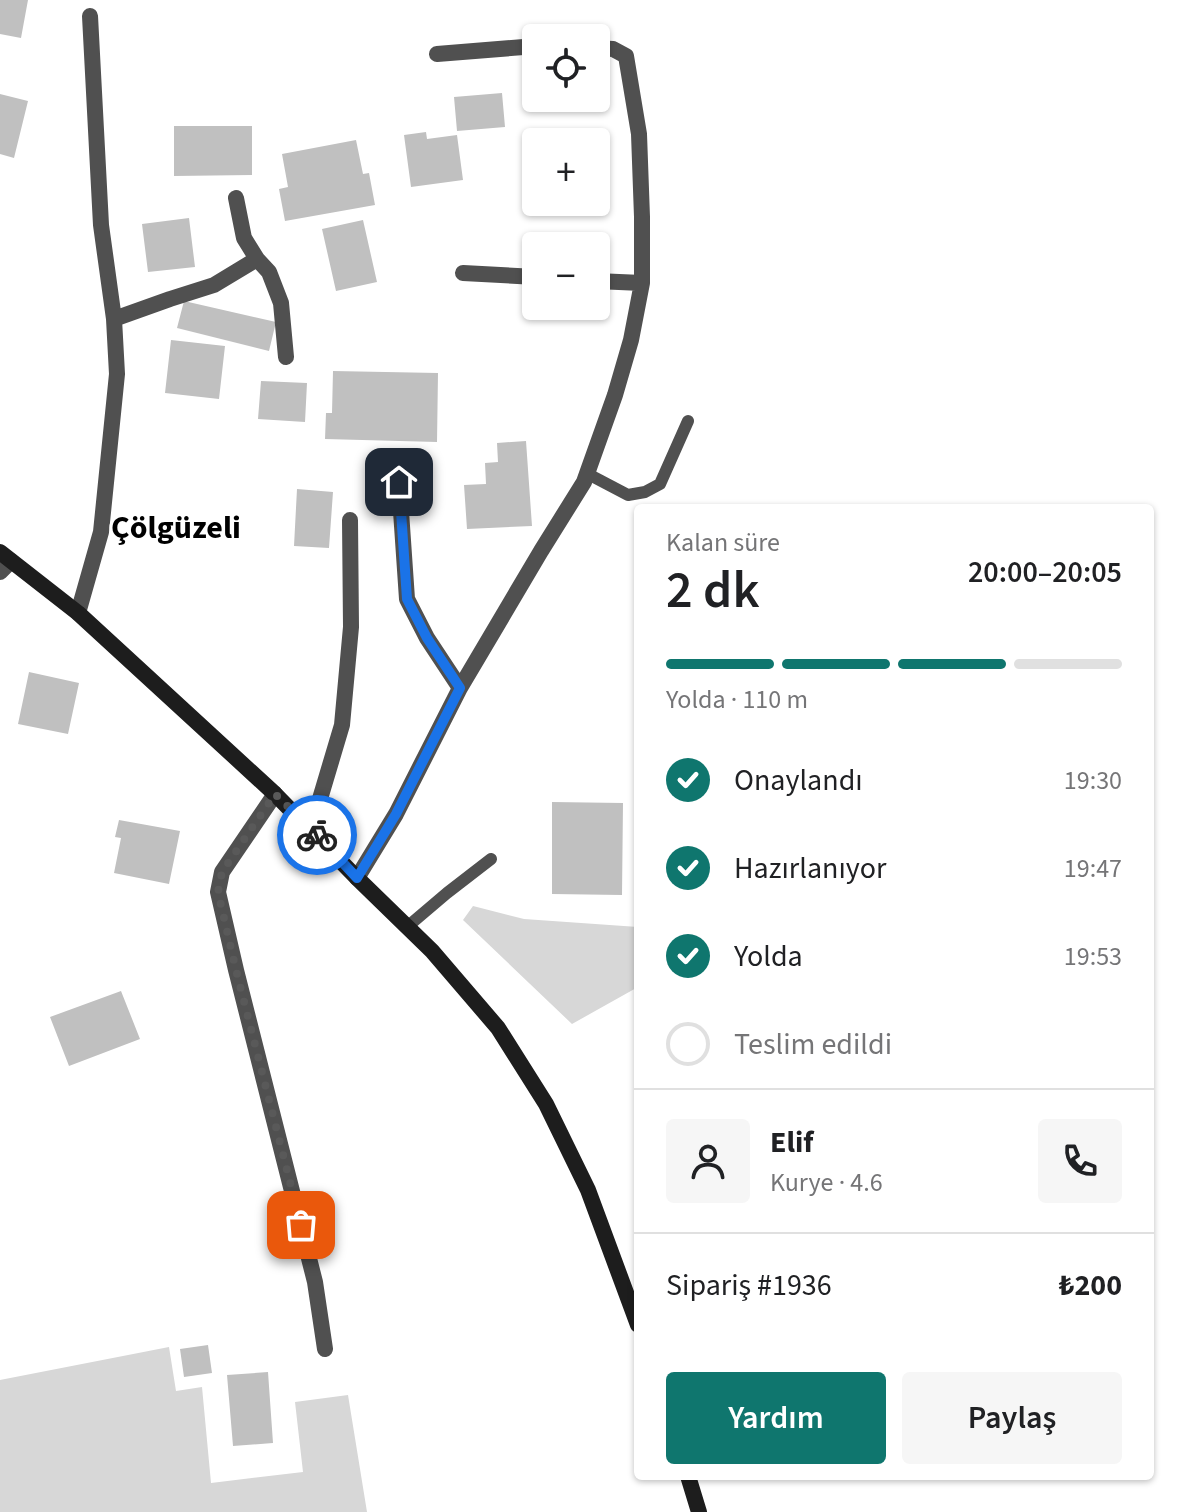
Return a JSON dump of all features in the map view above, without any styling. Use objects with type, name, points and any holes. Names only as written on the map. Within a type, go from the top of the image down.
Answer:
[{"type":"street","points":[[78,613],[101,532],[117,374],[114,319],[101,225],[90,16]]},
{"type":"street","points":[[437,54],[522,47]]},
{"type":"street","points":[[357,878],[396,814],[460,688],[588,474],[623,367],[642,283],[639,134],[626,56],[610,49]]},
{"type":"street","points":[[236,198],[244,238],[269,272],[281,303],[286,357]]},
{"type":"street","points":[[114,319],[214,285],[257,259]]},
{"type":"street","points":[[463,273],[522,276]]},
{"type":"street","points":[[610,282],[642,283]]},
{"type":"street","points":[[399,482],[407,599],[427,638],[460,688]]},
{"type":"street","points":[[311,829],[342,725],[351,627],[350,520]]},
{"type":"street","points":[[4,562],[78,613],[275,794],[432,951],[498,1028],[546,1104],[588,1190],[634,1314]]},
{"type":"street","points":[[275,794],[222,872],[218,892],[315,1282],[325,1349]]},
{"type":"street","points":[[689,1480],[699,1512]]},
{"type":"lane","points":[[588,474],[628,495],[645,492],[660,484],[688,421]]},
{"type":"lane","points":[[407,927],[491,859]]},
{"type":"shaded area","points":[[473,906],[524,919],[634,927],[634,989],[572,1024],[463,920]]},
{"type":"shaded area","points":[[169,1347],[176,1391],[202,1387],[211,1483],[303,1472],[295,1402],[348,1395],[367,1512],[0,1512],[0,1380]]},
{"type":"building","points":[[0,0],[28,0],[21,38],[0,34]]},
{"type":"building","points":[[502,93],[505,127],[457,131],[454,97]]},
{"type":"building","points":[[0,94],[28,101],[14,158],[0,154]]},
{"type":"building","points":[[174,126],[252,126],[252,175],[174,176]]},
{"type":"building","points":[[426,132],[427,139],[457,135],[463,180],[411,187],[404,135]]},
{"type":"building","points":[[356,140],[363,174],[369,173],[375,205],[285,221],[279,189],[288,187],[282,154]]},
{"type":"building","points":[[189,218],[195,267],[148,272],[142,224]]},
{"type":"building","points":[[363,220],[377,282],[336,291],[322,229]]},
{"type":"building","points":[[184,301],[276,322],[269,351],[177,328]]},
{"type":"building","points":[[171,340],[225,346],[219,399],[165,393]]},
{"type":"building","points":[[333,371],[438,373],[437,442],[325,439],[326,413],[332,413]]},
{"type":"building","points":[[261,381],[307,383],[305,422],[258,419]]},
{"type":"building","points":[[526,441],[532,526],[467,529],[464,485],[486,484],[485,463],[498,462],[497,443]]},
{"type":"building","points":[[297,489],[333,492],[329,548],[294,546]]},
{"type":"building","points":[[29,672],[79,683],[68,734],[18,724]]},
{"type":"building","points":[[552,802],[623,803],[622,895],[552,894]]},
{"type":"building","points":[[119,820],[180,831],[169,884],[114,873],[121,838],[115,837]]},
{"type":"building","points":[[121,991],[140,1039],[69,1066],[50,1017]]},
{"type":"building","points":[[208,1345],[212,1373],[184,1377],[180,1349]]},
{"type":"building","points":[[268,1372],[273,1443],[233,1446],[227,1375]]},
{"type":"way so far","points":[[301,1225],[218,892],[222,872],[275,794],[317,835]]},
{"type":"district","name":"Çölgüzeli","points":[[176,527]]},
{"type":"route","points":[[317,835],[357,878],[396,814],[460,688],[427,638],[407,599],[399,482]]}]
